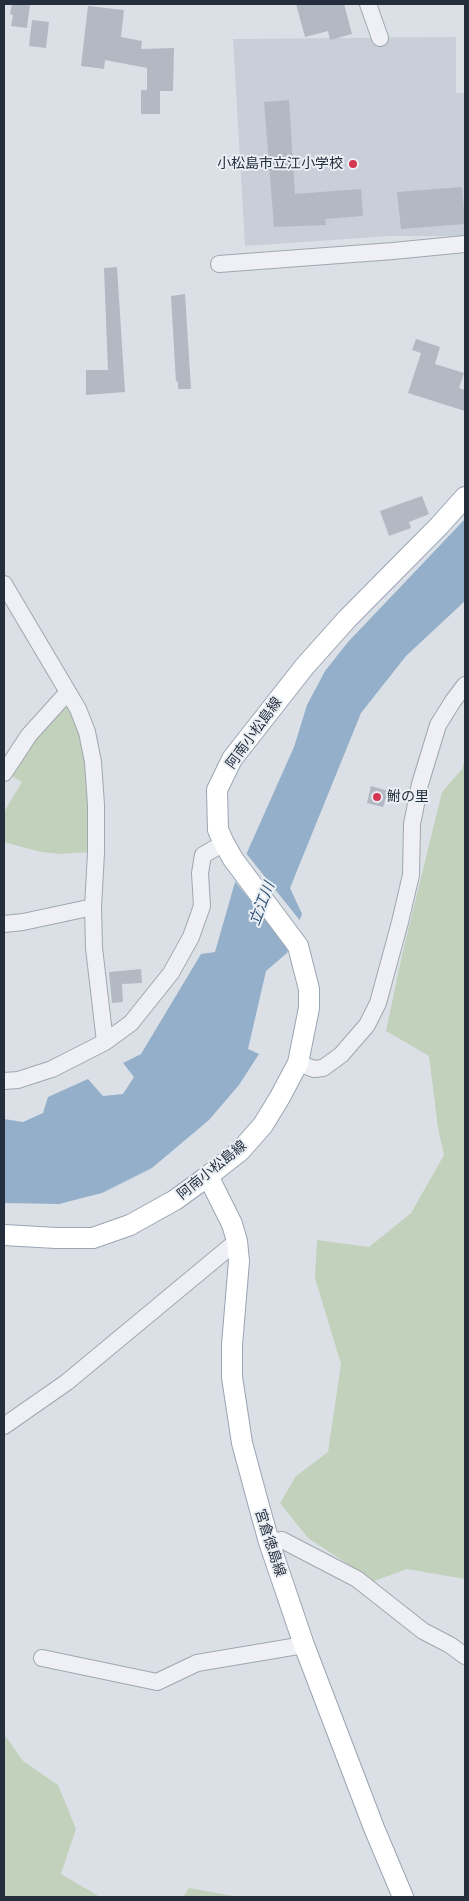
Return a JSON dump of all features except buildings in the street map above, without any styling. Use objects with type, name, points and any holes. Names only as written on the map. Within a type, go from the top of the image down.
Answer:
[{"type":"main road","name":"阿南小松島線","points":[[4,1235],[93,1238],[130,1225],[175,1200],[208,1176],[240,1151],[263,1125],[298,1063],[310,1008],[309,989],[298,946],[228,851],[218,830],[216,790],[232,759],[305,666],[347,619],[465,497]]},
{"type":"main road","name":"宮倉徳島線","points":[[208,1176],[232,1224],[237,1241],[239,1261],[232,1345],[235,1403],[242,1442],[269,1542],[304,1644],[374,1828],[403,1897]]},
{"type":"street","points":[[368,4],[380,38]]},
{"type":"street","points":[[218,264],[393,252],[465,244]]},
{"type":"street","points":[[4,584],[78,709],[88,732],[93,762],[96,853],[93,907],[94,948],[105,1042]]},
{"type":"street","points":[[298,1063],[314,1068],[323,1068],[341,1054],[367,1024],[378,1003],[400,922],[410,875],[412,824],[420,784],[438,725],[453,700],[465,685]]},
{"type":"street","points":[[4,773],[29,735],[68,693]]},
{"type":"street","points":[[4,1081],[18,1080],[52,1069],[105,1042],[130,1023],[171,973],[191,937],[202,906],[200,874],[203,854],[228,851]]},
{"type":"street","points":[[4,924],[23,922],[93,907]]},
{"type":"street","points":[[4,1426],[67,1382],[237,1241]]},
{"type":"street","points":[[269,1542],[282,1540],[357,1579],[423,1631],[450,1645],[465,1656]]},
{"type":"street","points":[[42,1658],[157,1682],[197,1664],[304,1644]]},
{"type":"shaded area","name":"小松島市立江小学校","points":[[456,37],[456,93],[465,93],[465,236],[390,236],[245,246],[233,39]]},
{"type":"green space","points":[[68,704],[85,744],[91,852],[61,854],[41,852],[7,843],[4,841],[4,812],[22,782],[10,775],[32,741]]},
{"type":"green space","points":[[465,758],[465,1579],[407,1569],[374,1581],[308,1538],[280,1503],[296,1476],[328,1452],[341,1364],[315,1278],[317,1240],[369,1247],[411,1213],[444,1155],[438,1128],[429,1056],[386,1031],[402,955],[442,792],[462,769]]},
{"type":"green space","points":[[4,1734],[23,1761],[58,1785],[76,1829],[61,1874],[100,1897],[4,1897]]},
{"type":"green space","points":[[189,1888],[239,1897],[183,1897]]},
{"type":"water","name":"立江川","points":[[465,519],[465,601],[406,656],[361,713],[290,888],[302,914],[287,953],[266,971],[248,1049],[259,1054],[239,1085],[209,1120],[152,1168],[102,1193],[59,1204],[4,1203],[4,1119],[23,1122],[43,1113],[48,1097],[88,1079],[103,1096],[123,1094],[134,1077],[123,1063],[141,1054],[201,954],[215,952],[237,875],[294,747],[307,705],[325,671],[348,642]]},
{"type":"pier","points":[[245,852],[302,923],[290,954],[280,937],[233,879]]},
{"type":"place","name":"小松島市立江小学校","points":[[353,164]]},
{"type":"place","name":"鮒の里","points":[[377,797]]}]
